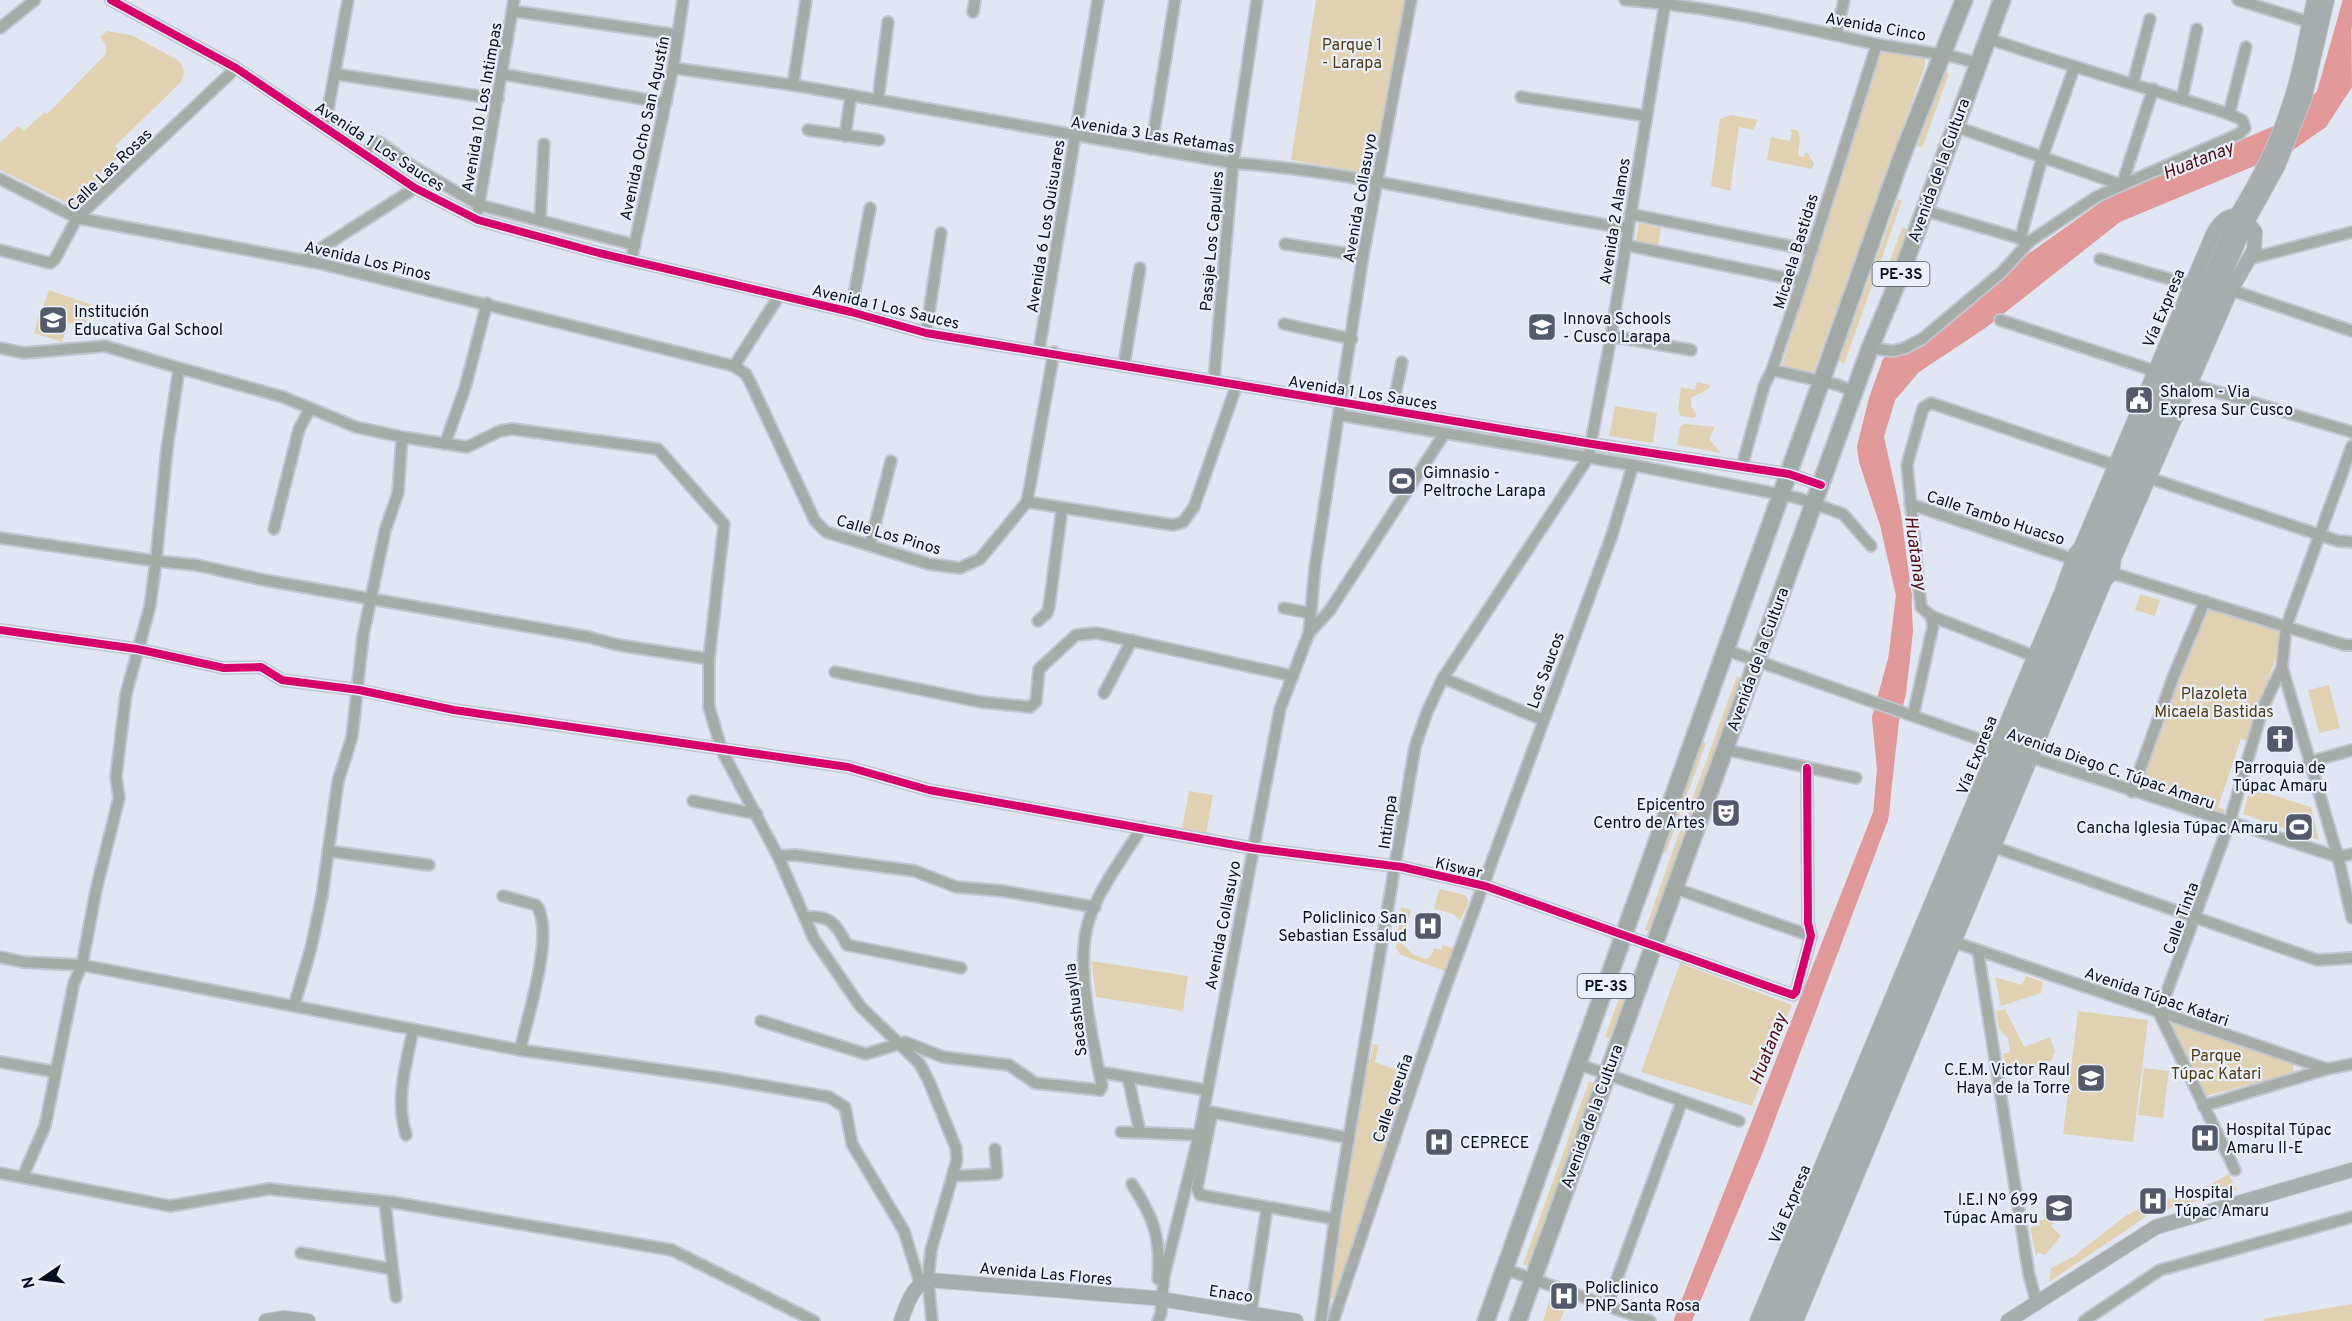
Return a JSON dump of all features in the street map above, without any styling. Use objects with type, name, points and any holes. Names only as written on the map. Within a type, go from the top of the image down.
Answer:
[{"type":"highway","name":"Avenida de la Cultura","points":[[1486,1321],[1900,161],[1964,0]]},
{"type":"highway","name":"Avenida de la Cultura","points":[[1518,1321],[1755,661],[1815,503],[1870,348],[1901,274],[1953,126],[2002,0]]},
{"type":"main road","name":"Vía Expresa","points":[[2271,167],[2294,90],[2314,0]]},
{"type":"main road","name":"Vía Expresa","points":[[1769,1321],[1849,1148],[2085,581],[2243,217],[2300,113],[2327,0]]},
{"type":"main road","name":"Vía Expresa","points":[[1796,1321],[1994,847],[2034,656],[2073,562],[2099,549],[2149,478],[2231,290],[2249,259],[2256,241],[2255,232],[2243,217]]},
{"type":"main road","name":"Vía Expresa","points":[[1757,1321],[1875,1041],[2014,752],[2109,576],[2099,549],[2114,465],[2217,226],[2224,219],[2243,217]]},
{"type":"main road","points":[[2162,403],[2163,352]]},
{"type":"main road","points":[[2162,403],[2197,367]]},
{"type":"main road","points":[[2073,562],[2085,581],[2109,576]]},
{"type":"main road","points":[[1875,1041],[1905,1015]]},
{"type":"main road","points":[[1905,1015],[1908,1053]]},
{"type":"main road","points":[[1847,1106],[1849,1148]]},
{"type":"main road","points":[[1849,1148],[1880,1120]]},
{"type":"main road","name":"Vía Expresa","points":[[1784,1321],[1849,1148]]},
{"type":"main road","points":[[2008,1321],[2036,1301],[2156,1227],[2352,1170]]},
{"type":"main road","points":[[901,1321],[911,1297],[924,1281]]},
{"type":"main road","name":"Avenida Las Flores","points":[[924,1281],[1158,1299]]},
{"type":"main road","name":"Enaco","points":[[1158,1299],[1251,1312],[1296,1321]]},
{"type":"main road","points":[[266,1321],[284,1318],[308,1321]]},
{"type":"street","points":[[0,28],[36,0]]},
{"type":"street","name":"Avenida 1 Los Sauces","points":[[111,0],[236,68],[415,188],[478,220],[631,261],[851,312],[926,333],[1054,352],[1592,444],[1742,466],[1789,474],[1821,485]]},
{"type":"street","points":[[325,126],[348,0]]},
{"type":"street","name":"Avenida Ocho San Agustín","points":[[631,261],[673,68],[683,0]]},
{"type":"street","points":[[793,85],[806,0]]},
{"type":"street","points":[[973,12],[975,0]]},
{"type":"street","name":"Avenida 6 Los Quisuares","points":[[1039,350],[1098,0]]},
{"type":"street","points":[[1151,149],[1175,0]]},
{"type":"street","name":"Pasaje Los Capulies","points":[[1214,379],[1233,163],[1257,0]]},
{"type":"street","name":"Avenida Collasuyo","points":[[1158,1299],[1198,1135],[1208,1111],[1207,1090],[1280,709],[1310,633],[1310,613],[1363,256],[1411,0]]},
{"type":"street","name":"Avenida Cinco","points":[[1625,0],[1665,3],[1836,34],[1877,44],[1943,53],[1979,63]]},
{"type":"street","points":[[1836,34],[1844,0]]},
{"type":"street","points":[[2238,0],[2310,22]]},
{"type":"street","points":[[512,3],[678,35]]},
{"type":"street","name":"Avenida 10 Los Intimpas","points":[[478,220],[478,205],[498,99],[512,3]]},
{"type":"street","name":"Avenida 2 Alamos","points":[[1592,444],[1665,3]]},
{"type":"street","points":[[2133,83],[2150,20]]},
{"type":"street","points":[[878,100],[888,22]]},
{"type":"street","points":[[2182,98],[2197,28]]},
{"type":"street","points":[[1870,348],[1893,351],[1905,348],[1922,339],[2002,272],[2029,241],[2096,197],[2243,132],[2245,124],[2229,114],[2133,83],[2074,68],[1988,38]]},
{"type":"street","name":"Micaela Bastidas","points":[[1742,466],[1764,386],[1773,370],[1877,44]]},
{"type":"street","points":[[2229,114],[2246,47]]},
{"type":"street","name":"Calle Las Rosas","points":[[0,250],[50,263],[77,218],[236,68]]},
{"type":"street","name":"Avenida 3 Las Retamas","points":[[673,68],[793,85],[1233,163],[1290,167],[1376,180],[1628,228]]},
{"type":"street","points":[[2029,241],[2042,158],[2074,68]]},
{"type":"street","points":[[335,74],[498,99]]},
{"type":"street","points":[[501,74],[666,103]]},
{"type":"street","points":[[2122,185],[2153,89]]},
{"type":"street","points":[[845,136],[851,95]]},
{"type":"street","points":[[1521,97],[1646,116]]},
{"type":"street","points":[[1953,126],[2122,185]]},
{"type":"street","points":[[808,130],[879,141]]},
{"type":"street","points":[[365,154],[375,141],[379,142],[412,166],[478,205],[635,245]]},
{"type":"street","points":[[540,221],[544,144]]},
{"type":"street","name":"Avenida Los Pinos","points":[[0,179],[77,218],[303,261],[487,303],[734,366]]},
{"type":"street","points":[[303,261],[415,188]]},
{"type":"street","points":[[851,312],[870,208]]},
{"type":"street","points":[[1923,210],[2029,241]]},
{"type":"street","points":[[1630,214],[1810,250]]},
{"type":"street","points":[[2249,259],[2352,232]]},
{"type":"street","points":[[926,333],[941,233]]},
{"type":"street","points":[[1285,244],[1363,256]]},
{"type":"street","points":[[1624,245],[1802,281]]},
{"type":"street","points":[[2100,259],[2191,285]]},
{"type":"street","points":[[1124,364],[1140,267]]},
{"type":"street","points":[[2231,290],[2352,331]]},
{"type":"street","points":[[734,366],[779,296]]},
{"type":"street","points":[[445,444],[465,388],[487,303]]},
{"type":"street","points":[[2000,320],[2155,372]]},
{"type":"street","points":[[1284,324],[1352,339]]},
{"type":"street","points":[[1611,336],[1691,350]]},
{"type":"street","points":[[0,348],[24,353],[84,346],[105,346],[283,397],[356,427],[445,444],[467,447],[500,431],[513,429],[647,447],[665,454],[677,475],[724,524],[709,659],[709,707],[722,751],[778,856],[814,939],[854,999],[919,1064],[935,1093],[956,1148],[957,1160],[924,1281]]},
{"type":"street","name":"Calle Los Pinos","points":[[734,366],[746,374],[815,521],[826,531],[928,564],[960,568],[980,559],[1027,502],[1054,352]]},
{"type":"street","points":[[1392,411],[1402,362]]},
{"type":"street","points":[[23,1176],[45,1126],[74,983],[82,964],[96,890],[119,798],[116,777],[123,718],[137,649],[150,606],[167,449],[179,369]]},
{"type":"street","points":[[1773,370],[1822,381],[1855,392]]},
{"type":"street","points":[[1027,502],[1173,525],[1183,522],[1194,507],[1237,384]]},
{"type":"street","points":[[2190,384],[2352,432]]},
{"type":"street","points":[[2034,656],[1931,616],[1921,606],[1907,465],[1923,408],[1931,403],[2114,465]]},
{"type":"street","points":[[274,529],[299,429],[310,409]]},
{"type":"street","name":"Avenida 1 Los Sauces","points":[[1339,415],[1633,465],[1782,494],[1843,514],[1871,546]]},
{"type":"street","points":[[1310,633],[1330,610],[1444,434]]},
{"type":"street","points":[[294,1006],[311,948],[338,781],[352,737],[362,647],[385,531],[398,494],[402,437]]},
{"type":"street","name":"Intimpa","points":[[1321,1321],[1335,1219],[1415,747],[1427,712],[1443,678],[1588,459],[1592,444]]},
{"type":"street","name":"Calle Tinta","points":[[2159,1013],[2229,824],[2263,707],[2282,667],[2286,627],[2352,446]]},
{"type":"street","points":[[870,544],[891,461]]},
{"type":"street","name":"Los Saucos","points":[[1485,886],[1543,720],[1612,535],[1633,465]]},
{"type":"street","points":[[2149,478],[2320,535],[2352,542]]},
{"type":"street","name":"Calle Tambo Huacso","points":[[1910,504],[2073,562]]},
{"type":"street","points":[[1038,621],[1047,613],[1049,607],[1062,509]]},
{"type":"street","points":[[0,537],[196,565],[264,580],[372,597],[588,637],[618,645],[709,659]]},
{"type":"street","points":[[2109,576],[2205,601],[2347,646],[2352,645]]},
{"type":"street","points":[[2132,792],[2174,675],[2205,601]]},
{"type":"street","points":[[1284,609],[1310,613]]},
{"type":"street","points":[[1912,716],[1931,640],[1931,616]]},
{"type":"street","name":"Kiswar","points":[[0,630],[137,649],[224,668],[261,667],[282,680],[359,690],[454,710],[722,751],[848,767],[929,790],[1252,848],[1396,866],[1485,886],[1788,995],[1796,992],[1811,936]]},
{"type":"street","points":[[835,672],[981,702],[1030,707],[1036,702],[1039,669],[1076,635],[1097,633],[1293,676]]},
{"type":"street","points":[[1104,693],[1132,640]]},
{"type":"street","name":"Avenida Diego C. Túpac Amaru","points":[[1726,650],[2014,752],[2337,858]]},
{"type":"street","name":"Calle Tinta","points":[[2282,667],[2352,918]]},
{"type":"street","points":[[1443,678],[1543,720]]},
{"type":"street","points":[[1723,749],[1856,778]]},
{"type":"street","points":[[2309,762],[2352,750]]},
{"type":"street","points":[[1808,768],[1808,923],[1811,936]]},
{"type":"street","points":[[693,801],[757,814]]},
{"type":"street","name":"Sacashuaylla","points":[[897,1043],[905,1042],[943,1057],[1009,1065],[1035,1083],[1100,1090],[1102,1086],[1092,1037],[1083,956],[1088,922],[1142,827]]},
{"type":"street","points":[[1994,847],[2318,960],[2352,958]]},
{"type":"street","points":[[328,851],[429,865]]},
{"type":"street","points":[[2337,858],[2352,854]]},
{"type":"street","points":[[778,856],[795,855],[915,871],[956,887],[1003,891],[1095,907]]},
{"type":"street","name":"Calle queuña","points":[[1333,1321],[1442,997],[1485,886]]},
{"type":"street","points":[[1674,888],[1811,936]]},
{"type":"street","points":[[503,896],[536,905],[543,922],[535,988],[520,1050]]},
{"type":"street","points":[[805,918],[827,918],[834,923],[847,945],[961,968]]},
{"type":"street","name":"Avenida Túpac Katari","points":[[1954,942],[2327,1069],[2352,1064]]},
{"type":"street","points":[[1978,951],[2028,1272],[2036,1301]]},
{"type":"street","points":[[0,957],[24,962],[82,964],[520,1050],[719,1078],[829,1097],[845,1107],[852,1144],[904,1231],[924,1281],[932,1321]]},
{"type":"street","points":[[2159,1013],[2235,1170]]},
{"type":"street","points":[[761,1021],[866,1054],[879,1052],[897,1043]]},
{"type":"street","points":[[406,1135],[400,1118],[399,1100],[412,1030]]},
{"type":"street","points":[[0,1062],[56,1072]]},
{"type":"street","points":[[1578,1064],[1739,1121]]},
{"type":"street","points":[[2204,1106],[2327,1069]]},
{"type":"street","points":[[1099,1072],[1207,1090]]},
{"type":"street","points":[[1128,1078],[1140,1132]]},
{"type":"street","points":[[1607,1306],[1682,1101]]},
{"type":"street","points":[[1335,1219],[1200,1195],[1198,1192],[1208,1111],[1349,1138]]},
{"type":"street","points":[[1121,1132],[1198,1135]]},
{"type":"street","points":[[952,1176],[997,1174],[994,1149]]},
{"type":"street","points":[[0,1173],[170,1206],[269,1189],[386,1203],[512,1222],[672,1250],[814,1321]]},
{"type":"street","points":[[1132,1184],[1152,1216],[1160,1258],[1158,1321]]},
{"type":"street","points":[[386,1203],[396,1297]]},
{"type":"street","points":[[1251,1312],[1267,1208]]},
{"type":"street","points":[[2084,1321],[2160,1270],[2352,1217]]},
{"type":"street","points":[[301,1253],[392,1269]]},
{"type":"street","points":[[1505,1269],[1650,1321]]},
{"type":"green space","name":"Parque 1 - Larapa","points":[[1316,0],[1405,0],[1371,174],[1291,160]]},
{"type":"green space","points":[[107,31],[131,35],[176,59],[183,67],[183,76],[180,83],[115,146],[122,154],[99,175],[108,185],[81,205],[73,206],[0,170],[0,142],[18,126],[24,131],[45,112],[47,114],[106,54],[106,45],[100,37]]},
{"type":"green space","points":[[1881,49],[1925,57],[1925,66],[1813,374],[1782,365]]},
{"type":"green space","points":[[1945,71],[1949,74],[1922,148],[1917,146]]},
{"type":"green space","points":[[1731,115],[1758,120],[1753,130],[1739,127],[1730,191],[1711,186],[1720,119]]},
{"type":"green space","points":[[1790,129],[1797,130],[1800,138],[1798,155],[1804,157],[1805,152],[1808,153],[1814,164],[1812,169],[1767,160],[1771,137],[1790,141],[1792,133]]},
{"type":"green space","points":[[1898,199],[1902,201],[1844,364],[1839,361]]},
{"type":"green space","points":[[1639,223],[1661,228],[1657,250],[1635,245]]},
{"type":"green space","points":[[1902,227],[1907,229],[1886,288],[1881,286]]},
{"type":"green space","points":[[49,290],[92,305],[84,328],[41,313]]},
{"type":"green space","points":[[39,315],[68,324],[62,342],[34,333]]},
{"type":"green space","points":[[1697,382],[1710,385],[1710,388],[1691,398],[1695,418],[1681,416],[1678,410],[1681,387],[1695,390]]},
{"type":"green space","points":[[1615,406],[1657,413],[1653,443],[1609,436]]},
{"type":"green space","points":[[1684,424],[1715,427],[1709,439],[1721,453],[1677,445],[1680,427]]},
{"type":"green space","points":[[2140,594],[2160,600],[2155,616],[2135,610]]},
{"type":"green space","name":"Plazoleta Micaela Bastidas","points":[[2205,603],[2285,629],[2248,740],[2241,739],[2218,807],[2225,810],[2222,819],[2133,788]]},
{"type":"green space","points":[[1737,676],[1741,678],[1686,828],[1682,827]]},
{"type":"green space","points":[[2329,685],[2340,728],[2319,733],[2308,690]]},
{"type":"green space","points":[[1700,741],[1706,743],[1666,853],[1660,851]]},
{"type":"green space","name":"Cancha Iglesia Túpac Amaru","points":[[2250,788],[2311,807],[2319,840],[2243,814]]},
{"type":"green space","points":[[1189,791],[1213,795],[1206,834],[1182,829]]},
{"type":"green space","points":[[1680,830],[1684,832],[1650,932],[1645,930]]},
{"type":"green space","points":[[1439,889],[1465,895],[1469,901],[1460,921],[1454,914],[1434,909]]},
{"type":"green space","points":[[1401,907],[1411,910],[1401,943],[1414,955],[1426,959],[1431,956],[1434,948],[1441,950],[1442,945],[1453,948],[1445,971],[1401,955],[1396,949]]},
{"type":"green space","points":[[1091,961],[1188,976],[1183,1011],[1096,997]]},
{"type":"green space","points":[[1680,963],[1792,1005],[1752,1106],[1641,1072]]},
{"type":"green space","points":[[1635,974],[1609,1039],[1605,1037],[1625,981]]},
{"type":"green space","points":[[2026,976],[2043,982],[2041,993],[2001,1006],[1995,977],[2022,985]]},
{"type":"green space","points":[[2005,1009],[2024,1047],[2050,1037],[2055,1051],[2051,1061],[2009,1078],[2003,1054],[2010,1052],[2008,1038],[1999,1029],[1996,1011]]},
{"type":"green space","points":[[2078,1011],[2148,1020],[2133,1142],[2063,1134]]},
{"type":"green space","name":"Parque Túpac Katari","points":[[2164,1017],[2293,1064],[2294,1073],[2202,1097]]},
{"type":"green space","points":[[1373,1044],[1379,1045],[1375,1062],[1410,1075],[1333,1299],[1330,1298],[1367,1060],[1370,1060]]},
{"type":"green space","points":[[2144,1068],[2169,1071],[2163,1118],[2138,1115]]},
{"type":"green space","points":[[1589,1081],[1594,1084],[1529,1266],[1523,1264]]},
{"type":"green space","points":[[2229,1174],[2237,1190],[2150,1214],[2049,1282],[2051,1268],[2073,1257],[2125,1216],[2153,1202],[2193,1194]]},
{"type":"green space","points":[[2044,1210],[2056,1219],[2051,1226],[2061,1236],[2045,1255],[2038,1252],[2036,1256],[2030,1227],[2040,1225],[2039,1221],[2045,1219]]},
{"type":"green space","points":[[1552,1293],[1569,1300],[1560,1321],[1543,1321]]},
{"type":"green space","points":[[2352,1304],[2352,1321],[2264,1321],[2263,1319]]},
{"type":"shaded area","points":[[2351,0],[2352,87],[2326,127],[2293,150],[2120,222],[1984,329],[1919,372],[1895,400],[1884,437],[1901,514],[1911,590],[1913,632],[1906,694],[1899,721],[1888,820],[1762,1154],[1692,1321],[1682,1321],[1881,814],[1885,769],[1880,718],[1896,660],[1904,596],[1888,524],[1867,461],[1865,447],[1877,399],[1890,363],[1925,345],[1997,286],[2115,202],[2287,128],[2324,96]]},
{"type":"waterway","name":"Huatanay","points":[[1682,1321],[1881,814],[1885,769],[1880,718],[1896,660],[1904,595],[1888,524],[1867,461],[1865,447],[1877,399],[1890,363],[1925,345],[1997,286],[2115,202],[2287,129],[2324,96],[2351,0]]},
{"type":"cycle path","points":[[111,0],[236,68],[415,188],[478,220],[599,253],[851,312],[926,333],[1592,444],[1789,474],[1821,485]]},
{"type":"cycle path","points":[[0,630],[137,649],[224,668],[261,667],[282,680],[359,690],[454,710],[848,767],[929,790],[1252,848],[1402,867],[1485,886],[1793,995],[1796,992],[1811,936],[1808,923],[1807,768]]},
{"type":"place","name":"Institución Educativa Gal School","points":[[53,320]]},
{"type":"place","name":"Innova Schools - Cusco Larapa","points":[[1542,327]]},
{"type":"place","name":"Shalom - Via Expresa Sur Cusco","points":[[2139,400]]},
{"type":"place","name":"Gimnasio - Peltroche Larapa","points":[[1402,481]]},
{"type":"place","name":"Parroquia de Túpac Amaru","points":[[2280,739]]},
{"type":"place","name":"Epicentro Centro de Artes","points":[[1726,813]]},
{"type":"place","name":"Cancha Iglesia Túpac Amaru","points":[[2299,827]]},
{"type":"place","name":"Policlinico San Sebastian Essalud","points":[[1428,926]]},
{"type":"place","name":"C.E.M. Victor Raul Haya de la Torre","points":[[2091,1078]]},
{"type":"place","name":"Hospital Túpac Amaru II-E","points":[[2205,1138]]},
{"type":"place","name":"CEPRECE","points":[[1439,1142]]},
{"type":"place","name":"Hospital Túpac Amaru","points":[[2153,1201]]},
{"type":"place","name":"I.E.I Nº 699 Túpac Amaru","points":[[2059,1208]]},
{"type":"place","name":"Policlinico PNP Santa Rosa","points":[[1564,1296]]}]
